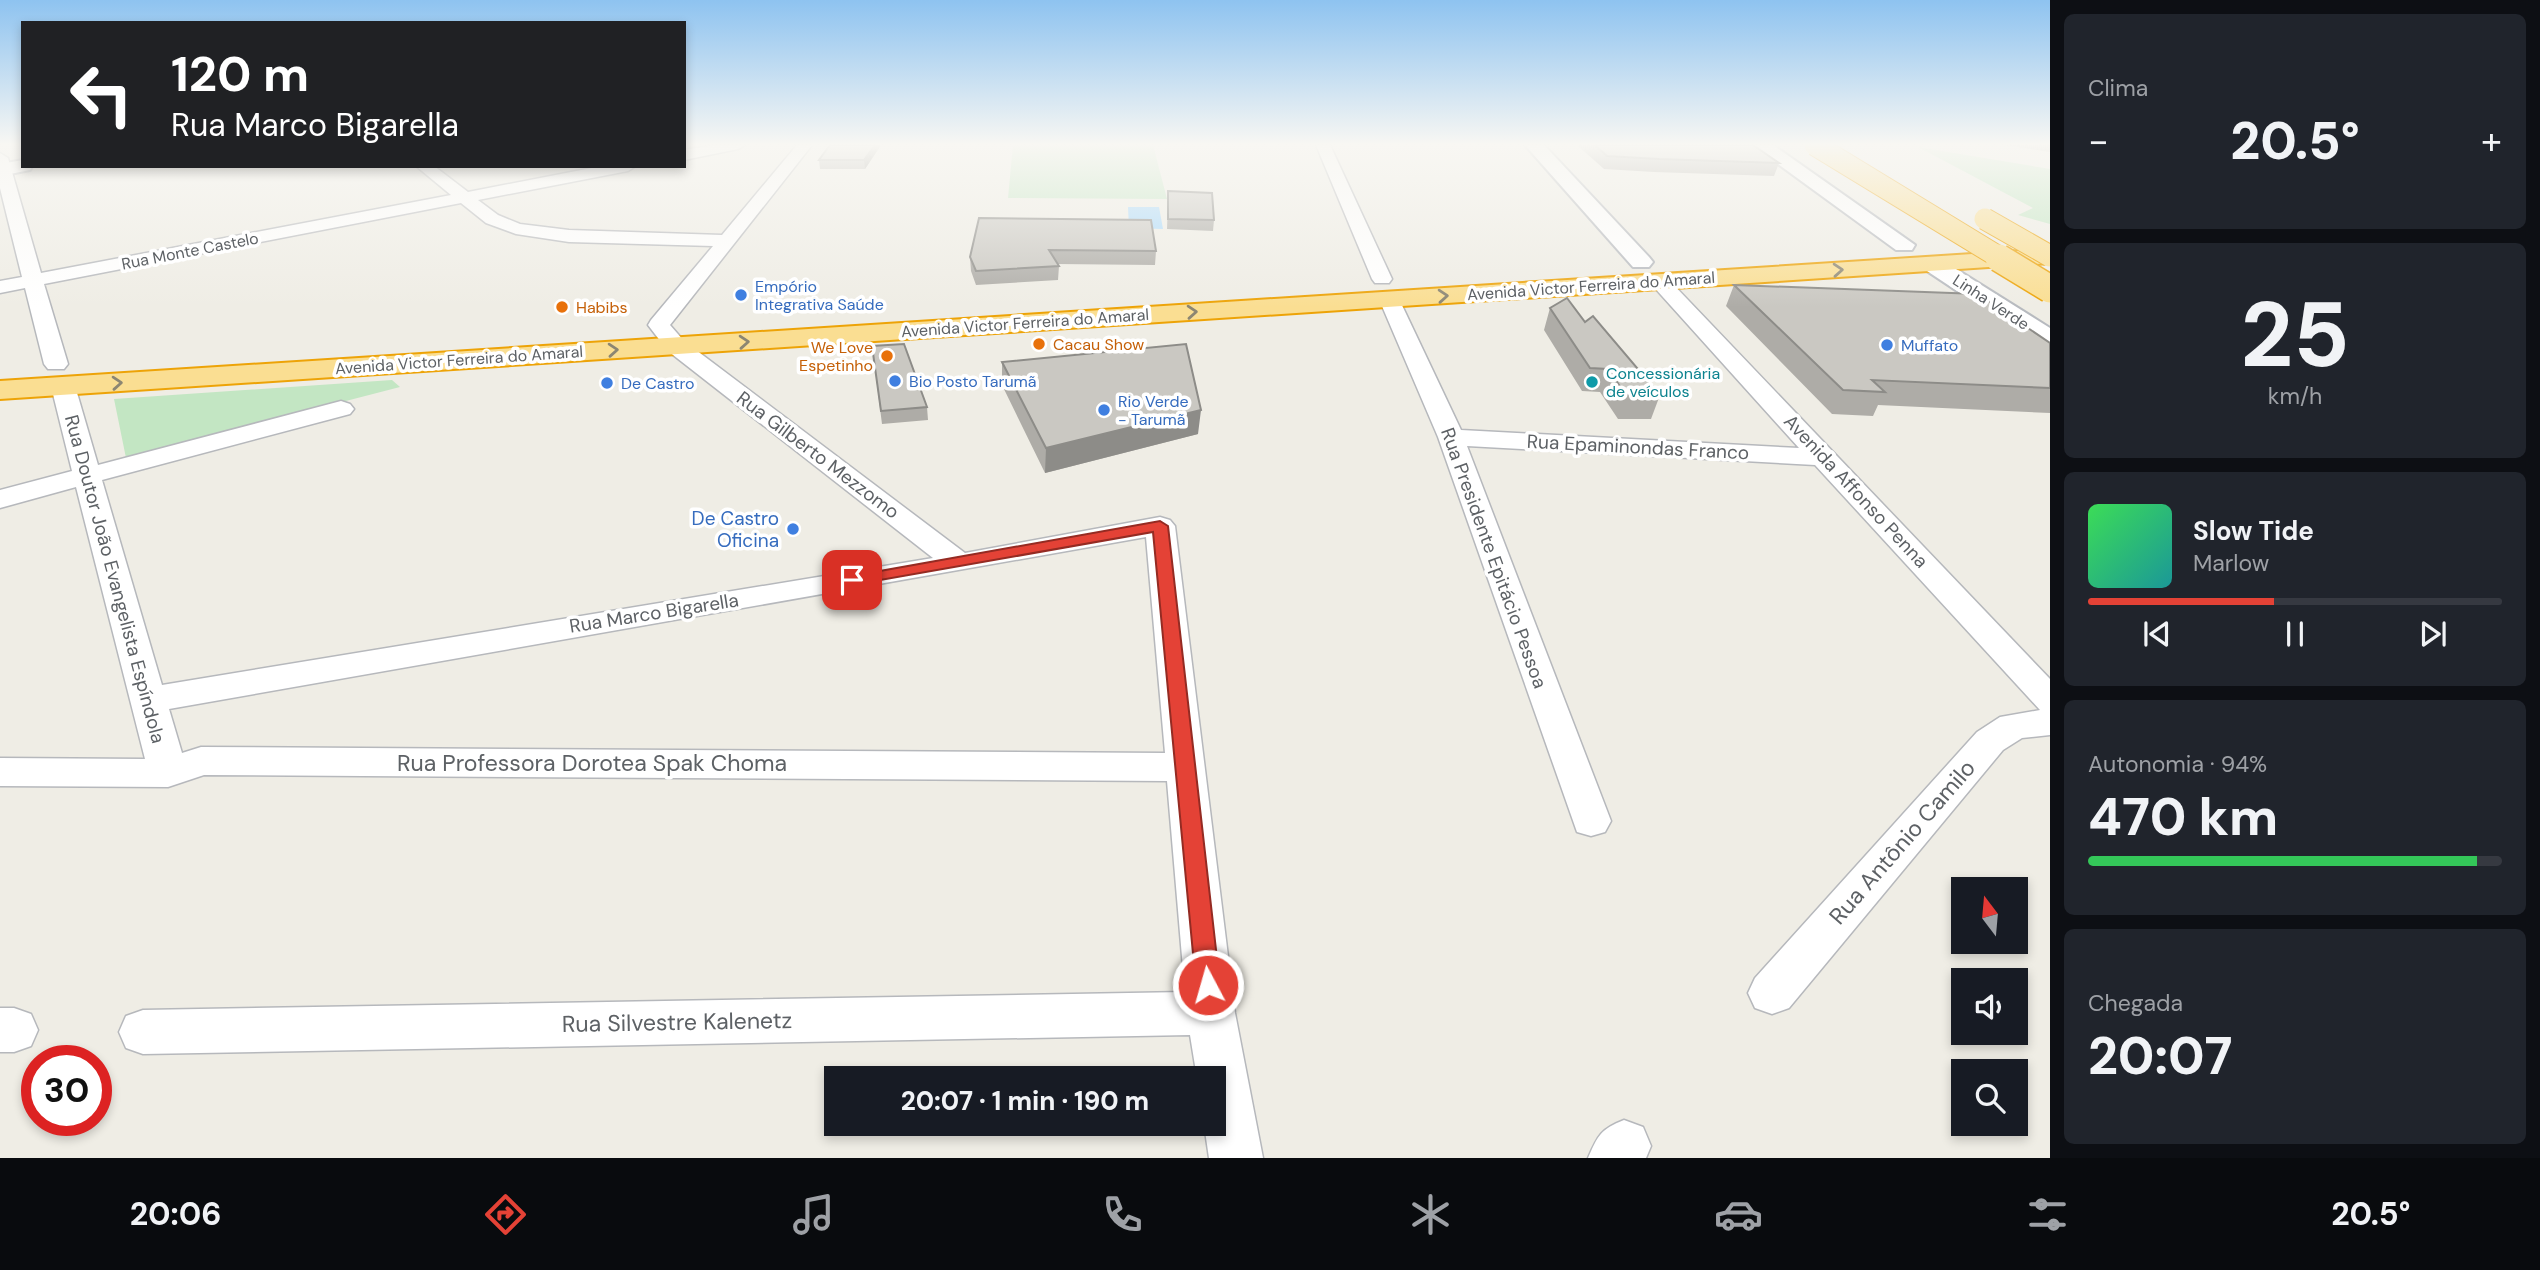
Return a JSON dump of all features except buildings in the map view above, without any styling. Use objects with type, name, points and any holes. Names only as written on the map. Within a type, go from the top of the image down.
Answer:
[{"type":"highway","points":[[1903,199],[2050,289]]},
{"type":"highway","points":[[1970,210],[2050,256]]},
{"type":"highway","name":"Avenida Victor Ferreira do Amaral","points":[[1651,272],[1904,245],[2050,236]]},
{"type":"highway","name":"Avenida Victor Ferreira do Amaral","points":[[0,390],[60,375],[1651,272],[1932,264],[2050,256]]},
{"type":"highway","name":"Avenida Victor Ferreira do Amaral","points":[[0,367],[60,375]]},
{"type":"main road","name":"Avenida Affonso Penna","points":[[1584,199],[1651,272]]},
{"type":"main road","points":[[1838,199],[1904,245]]},
{"type":"main road","name":"Linha Verde","points":[[1932,264],[2050,340]]},
{"type":"street","name":"Rua Doutor João Evangelista Espíndola","points":[[10,199],[168,773]]},
{"type":"street","name":"Rua Monte Castelo","points":[[0,287],[460,199]]},
{"type":"street","points":[[466,199],[502,225],[539,233],[728,241]]},
{"type":"street","points":[[668,336],[728,241],[762,199]]},
{"type":"street","name":"Rua Presidente Epitácio Pessoa","points":[[1346,199],[1451,438],[1591,821]]},
{"type":"street","name":"Avenida Affonso Penna","points":[[1651,272],[2050,701]]},
{"type":"street","name":"Rua Gilberto Mezzomo","points":[[668,336],[959,563]]},
{"type":"street","points":[[0,499],[341,409]]},
{"type":"street","name":"Rua Epaminondas Franco","points":[[1451,438],[1824,457]]},
{"type":"street","name":"Rua Marco Bigarella","points":[[148,699],[959,563],[1160,526],[1185,767]]},
{"type":"street","name":"Rua Antônio Camilo","points":[[1772,993],[1990,741],[2013,726],[2050,722]]},
{"type":"street","name":"Rua Professora Dorotea Spak Choma","points":[[0,772],[168,773],[201,761],[1185,767]]},
{"type":"street","points":[[1185,767],[1211,1013],[1236,1158]]},
{"type":"street","name":"Rua Silvestre Kalenetz","points":[[143,1032],[1211,1013]]},
{"type":"green space","points":[[2016,199],[2050,199],[2050,224],[2018,215],[2033,208]]},
{"type":"green space","points":[[392,380],[400,387],[126,458],[114,399]]},
{"type":"water","points":[[1128,207],[1159,207],[1163,229],[1129,228]]},
{"type":"place","name":"Empório Integrativa Saúde","points":[[741,295]]},
{"type":"place","name":"Habibs","points":[[562,307]]},
{"type":"place","name":"Cacau Show","points":[[1039,344]]},
{"type":"place","name":"Muffato","points":[[1887,345]]},
{"type":"place","name":"We Love Espetinho","points":[[887,356]]},
{"type":"place","name":"Bio Posto Tarumã","points":[[895,381]]},
{"type":"place","name":"Concessionária de veículos","points":[[1592,382]]},
{"type":"place","name":"De Castro","points":[[607,383]]},
{"type":"place","name":"Rio Verde - Tarumã","points":[[1104,410]]},
{"type":"place","name":"De Castro Oficina","points":[[793,529]]},
{"type":"route","points":[[852,580],[1160,526],[1208,985]]}]
